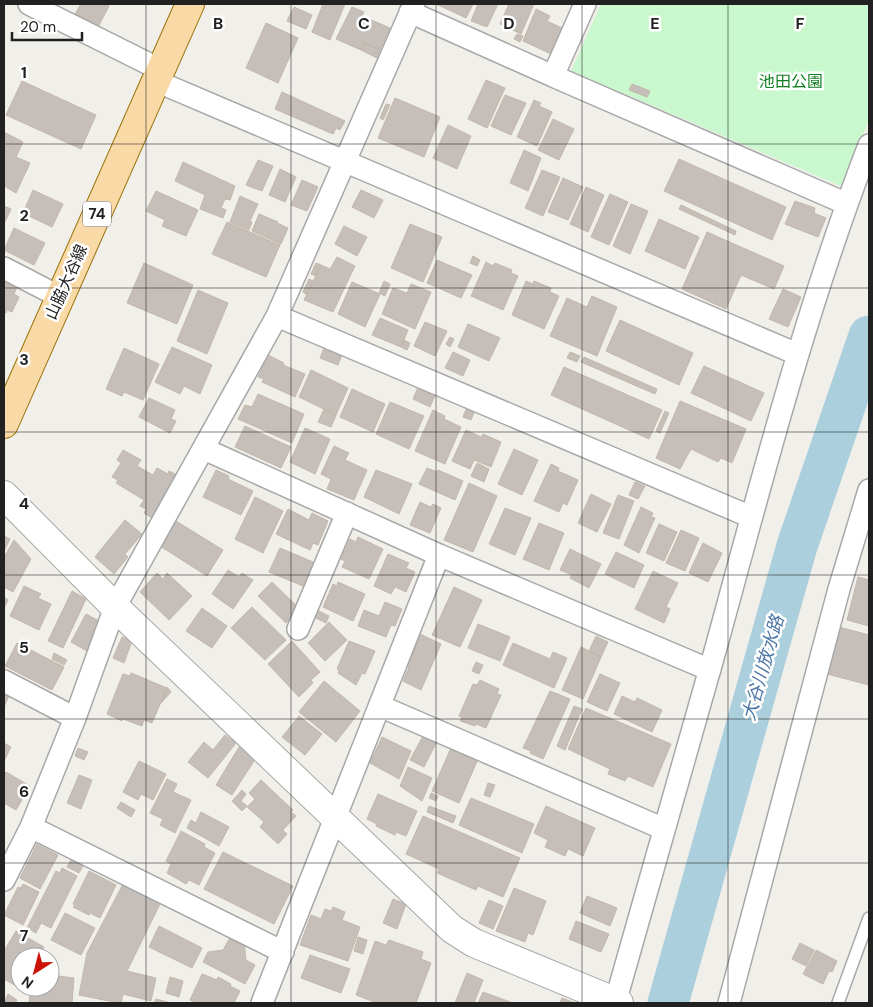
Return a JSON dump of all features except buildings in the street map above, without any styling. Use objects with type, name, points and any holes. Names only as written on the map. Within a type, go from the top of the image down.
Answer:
[{"type":"main road","name":"山脇大谷線","points":[[4,424],[190,4]]},
{"type":"street","points":[[29,4],[158,75],[343,162],[797,354]]},
{"type":"street","points":[[553,76],[585,4]]},
{"type":"street","points":[[4,880],[31,827],[75,718],[115,607],[276,316],[412,8],[553,76],[846,204]]},
{"type":"street","points":[[4,495],[115,607],[434,914],[452,929],[474,942],[616,1003],[797,354],[846,204],[869,146]]},
{"type":"street","points":[[4,268],[60,297]]},
{"type":"street","points":[[276,316],[751,517]]},
{"type":"street","points":[[204,449],[438,555],[710,670]]},
{"type":"street","points":[[729,1003],[839,589],[869,490]]},
{"type":"street","points":[[298,629],[347,513]]},
{"type":"street","points":[[262,1003],[438,555]]},
{"type":"street","points":[[4,682],[75,718]]},
{"type":"street","points":[[380,706],[664,829]]},
{"type":"street","points":[[31,827],[283,952]]},
{"type":"lane","points":[[838,1003],[869,918]]},
{"type":"green space","name":"池田公園","points":[[601,4],[869,4],[869,119],[843,187],[571,71]]},
{"type":"waterway","name":"大谷川放水路","points":[[668,1003],[797,546],[869,336]]}]
